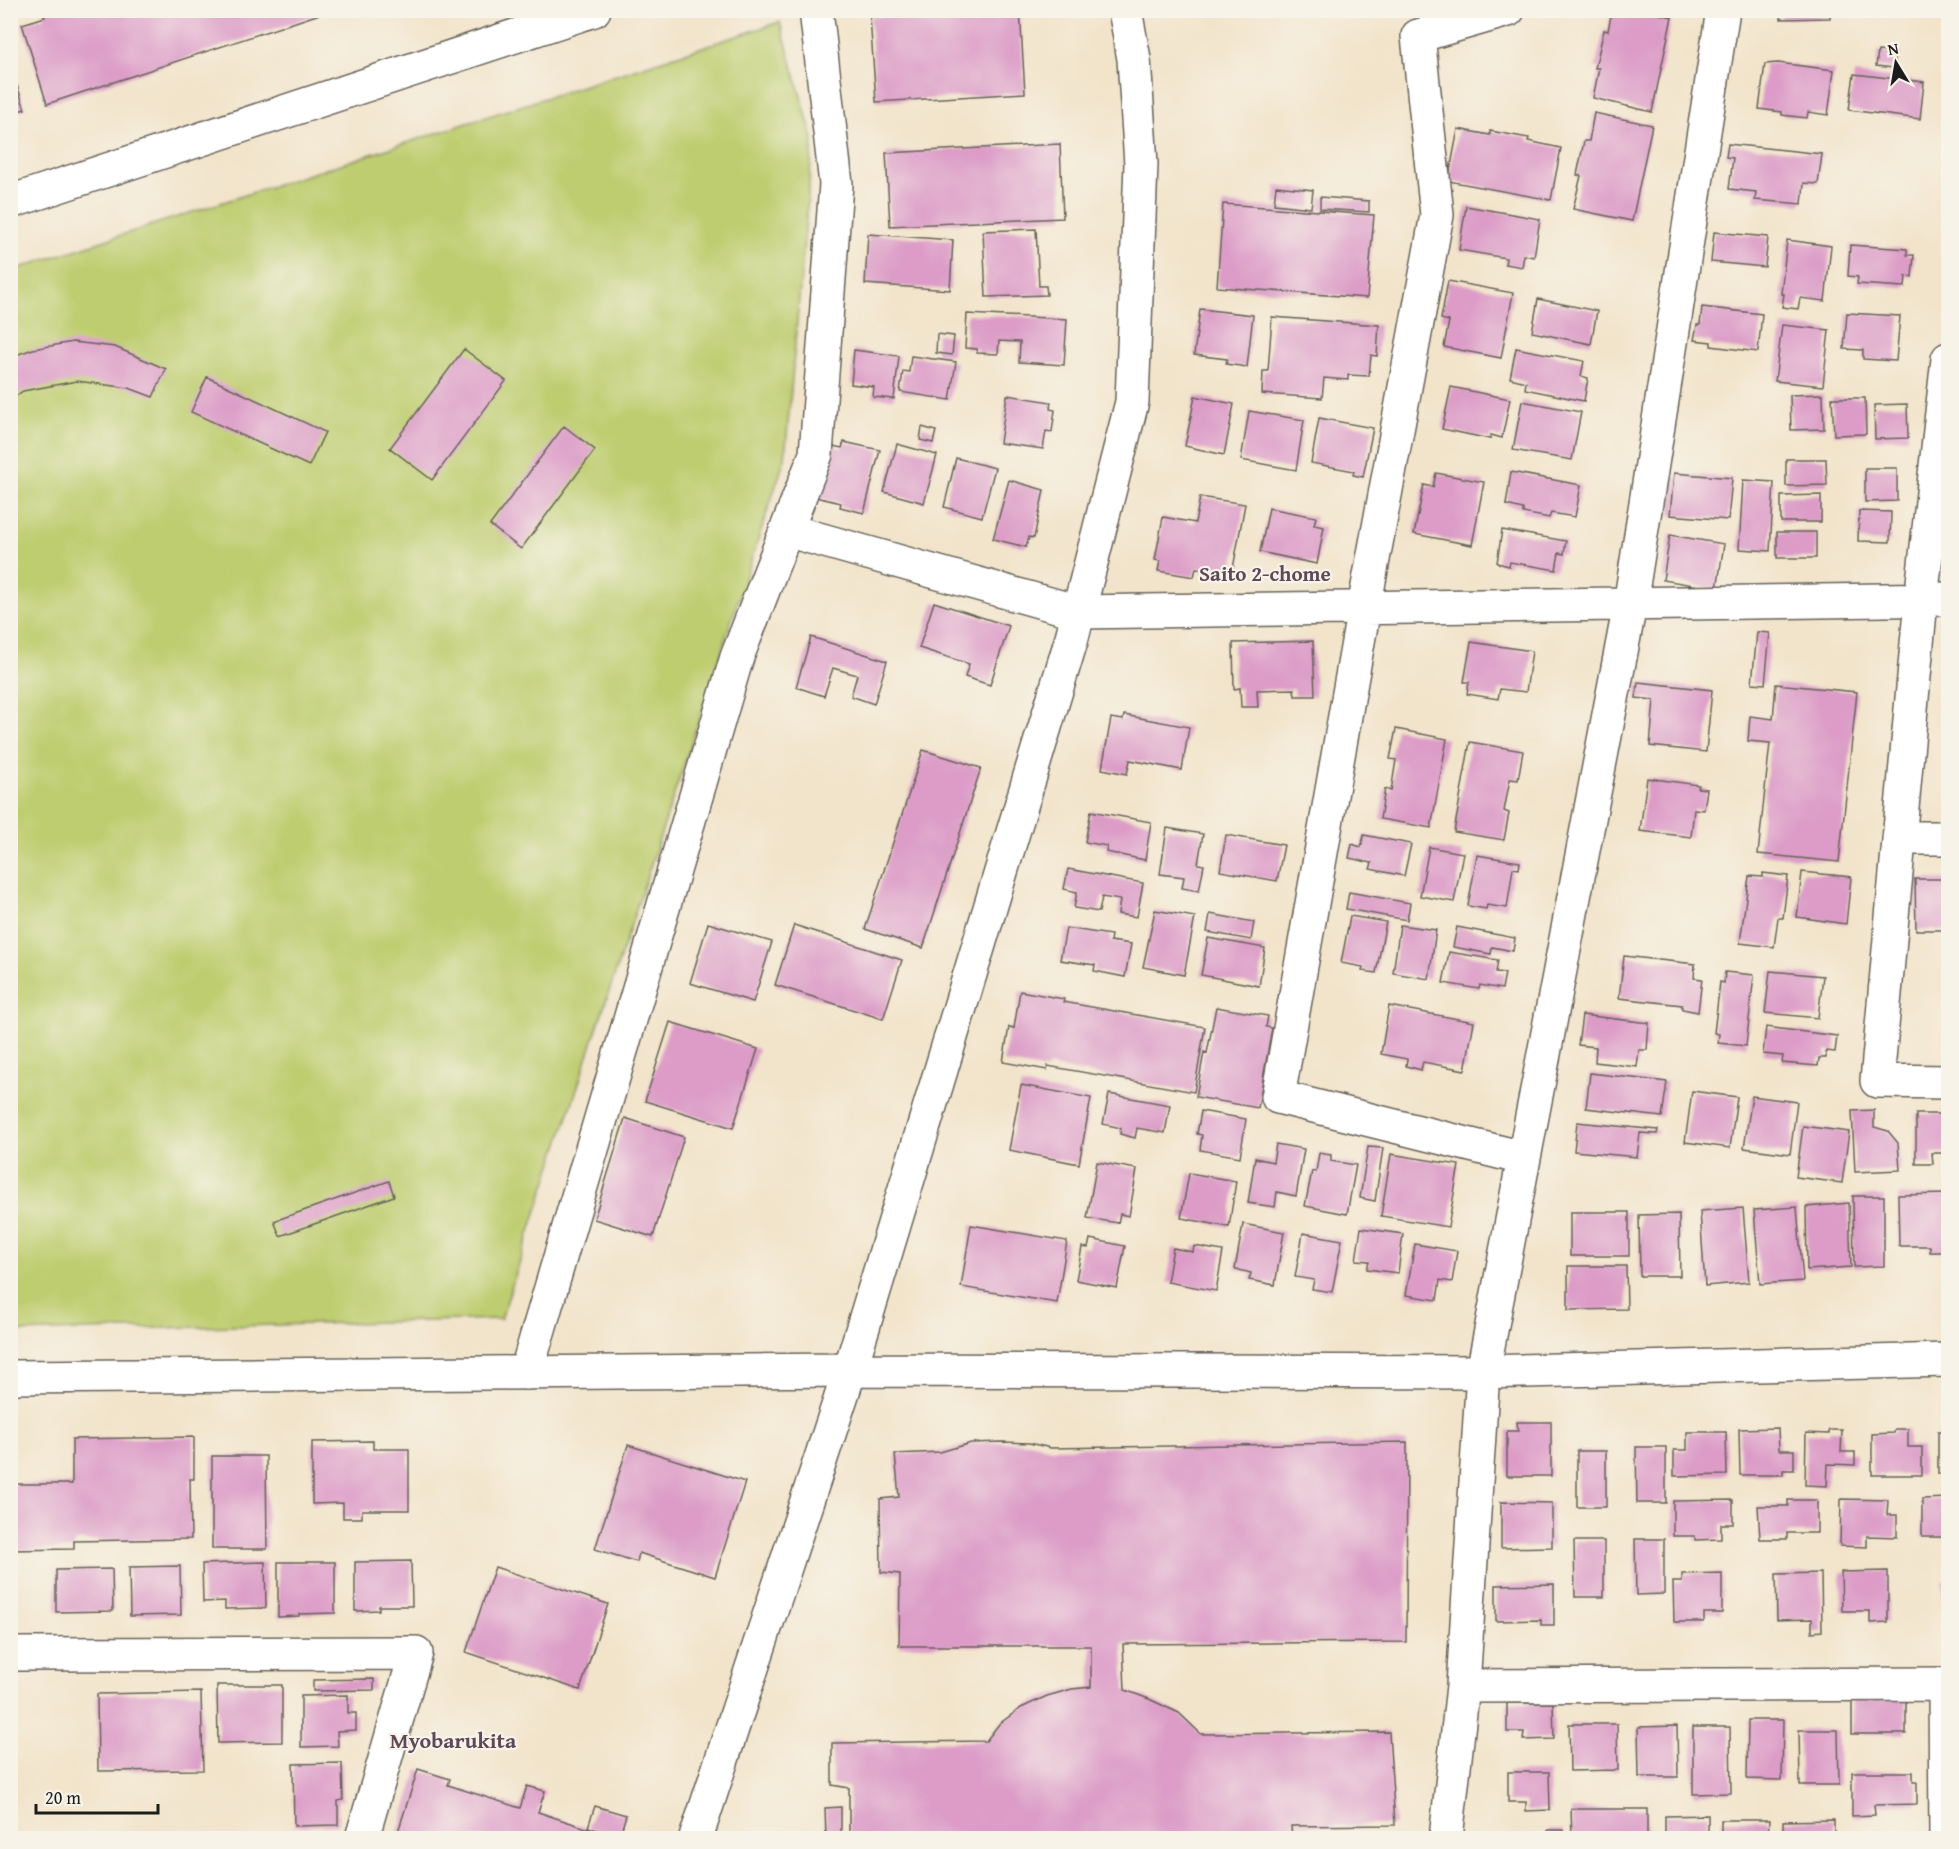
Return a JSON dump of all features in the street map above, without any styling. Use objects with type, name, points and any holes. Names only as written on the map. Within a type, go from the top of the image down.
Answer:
[{"type":"street","points":[[10,202],[526,21],[594,10]]},
{"type":"street","points":[[526,1373],[737,657],[816,454],[836,184],[816,10]]},
{"type":"street","points":[[696,1839],[850,1370],[1071,641],[1132,402],[1141,164],[1134,59],[1125,10]]},
{"type":"street","points":[[1508,10],[1418,36],[1437,215],[1364,608],[1278,1097],[1523,1158]]},
{"type":"street","points":[[1446,1839],[1463,1686],[1483,1372],[1630,605],[1723,10]]},
{"type":"street","points":[[1948,359],[1935,599],[1899,838],[1878,1081],[1948,1082]]},
{"type":"street","points":[[786,530],[1078,612],[1935,599]]},
{"type":"street","points":[[1899,838],[1948,838]]},
{"type":"street","points":[[10,1377],[850,1370],[1483,1372],[1948,1359]]},
{"type":"street","points":[[10,1654],[416,1653],[362,1839]]},
{"type":"street","points":[[1463,1686],[1947,1684],[1946,1839]]},
{"type":"green space","points":[[780,22],[813,139],[785,458],[501,1319],[11,1332],[10,271]]},
{"type":"building","points":[[45,10],[332,10],[47,104],[22,24],[45,17],[43,11]]},
{"type":"building","points":[[960,10],[1020,10],[1025,93],[876,102],[870,17]]},
{"type":"building","points":[[1612,10],[1644,10],[1672,17],[1652,112],[1593,98],[1599,68],[1595,68],[1604,30],[1608,31]]},
{"type":"building","points":[[1781,10],[1830,10],[1830,18],[1781,19]]},
{"type":"building","points":[[1878,51],[1896,53],[1894,68],[1876,66]]},
{"type":"building","points":[[1778,63],[1834,70],[1828,115],[1808,112],[1807,118],[1759,109],[1765,64]]},
{"type":"building","points":[[10,65],[25,109],[15,112],[10,100]]},
{"type":"building","points":[[1854,74],[1924,82],[1920,119],[1849,110]]},
{"type":"building","points":[[1594,113],[1652,125],[1632,221],[1573,209],[1581,176],[1577,175],[1584,141],[1589,141]]},
{"type":"building","points":[[1458,129],[1490,135],[1490,131],[1529,138],[1528,141],[1561,148],[1551,200],[1448,181]]},
{"type":"building","points":[[1060,144],[1063,218],[890,226],[886,153]]},
{"type":"building","points":[[1728,144],[1822,154],[1818,184],[1804,183],[1802,204],[1755,200],[1756,192],[1729,189],[1733,158],[1726,157]]},
{"type":"building","points":[[1276,186],[1313,190],[1311,208],[1274,204]]},
{"type":"building","points":[[1320,197],[1369,201],[1369,212],[1320,209]]},
{"type":"building","points":[[1223,204],[1374,215],[1367,298],[1217,287]]},
{"type":"building","points":[[1466,206],[1540,219],[1534,257],[1524,255],[1522,267],[1505,264],[1506,258],[1459,250]]},
{"type":"building","points":[[1036,229],[1039,286],[1046,286],[1047,295],[986,297],[983,231]]},
{"type":"building","points":[[1714,232],[1768,237],[1765,267],[1711,262]]},
{"type":"building","points":[[868,234],[953,240],[950,290],[865,284]]},
{"type":"building","points":[[1787,240],[1831,246],[1825,301],[1800,298],[1798,309],[1782,307],[1784,294],[1781,294]]},
{"type":"building","points":[[1850,245],[1907,249],[1907,255],[1914,255],[1912,277],[1906,276],[1905,287],[1857,284],[1858,277],[1848,276]]},
{"type":"building","points":[[1448,281],[1513,293],[1501,358],[1444,347],[1449,321],[1441,319]]},
{"type":"building","points":[[1538,299],[1597,311],[1591,344],[1532,332]]},
{"type":"building","points":[[1702,307],[1762,314],[1758,352],[1711,346],[1711,342],[1694,340],[1697,325],[1700,325]]},
{"type":"building","points":[[1200,309],[1253,315],[1247,367],[1226,364],[1227,359],[1194,355]]},
{"type":"building","points":[[1847,313],[1900,316],[1896,361],[1863,359],[1863,350],[1844,349]]},
{"type":"building","points":[[967,314],[1067,319],[1064,365],[1019,362],[1020,342],[999,341],[998,354],[977,353],[977,349],[965,348]]},
{"type":"building","points":[[1272,317],[1379,325],[1377,356],[1371,355],[1369,376],[1348,375],[1348,380],[1324,378],[1322,398],[1262,394],[1263,371],[1268,371]]},
{"type":"building","points":[[1782,325],[1829,330],[1823,386],[1775,381]]},
{"type":"building","points":[[937,334],[954,336],[952,355],[936,353]]},
{"type":"building","points":[[73,342],[115,347],[166,369],[153,397],[129,388],[77,381],[23,391],[10,400],[10,357],[33,349]]},
{"type":"building","points":[[1516,348],[1584,361],[1581,376],[1588,378],[1584,401],[1525,389],[1526,382],[1510,378]]},
{"type":"building","points":[[464,349],[506,381],[432,480],[390,448]]},
{"type":"building","points":[[854,350],[899,356],[894,399],[873,397],[874,387],[851,384]]},
{"type":"building","points":[[911,356],[956,362],[950,400],[900,392],[903,371],[909,372]]},
{"type":"building","points":[[207,377],[325,432],[309,466],[191,412]]},
{"type":"building","points":[[1451,387],[1510,399],[1502,438],[1491,435],[1490,439],[1442,429]]},
{"type":"building","points":[[1823,394],[1824,429],[1791,430],[1790,395]]},
{"type":"building","points":[[1007,395],[1051,402],[1050,409],[1055,410],[1052,432],[1046,431],[1043,449],[1000,443]]},
{"type":"building","points":[[1195,396],[1234,404],[1224,455],[1185,446]]},
{"type":"building","points":[[1832,398],[1865,398],[1866,434],[1834,435]]},
{"type":"building","points":[[1522,401],[1581,412],[1572,460],[1513,450]]},
{"type":"building","points":[[1907,404],[1908,438],[1875,439],[1874,405]]},
{"type":"building","points":[[1249,411],[1304,420],[1296,470],[1241,460]]},
{"type":"building","points":[[1319,418],[1373,428],[1363,477],[1353,475],[1354,471],[1311,463]]},
{"type":"building","points":[[564,426],[595,450],[521,549],[490,525]]},
{"type":"building","points":[[922,427],[936,431],[933,443],[920,440]]},
{"type":"building","points":[[844,442],[880,450],[864,513],[840,507],[841,503],[815,497],[827,445],[842,448]]},
{"type":"building","points":[[897,444],[937,455],[924,503],[884,492]]},
{"type":"building","points":[[956,458],[995,468],[982,517],[944,507]]},
{"type":"building","points":[[1786,459],[1826,459],[1827,485],[1786,486]]},
{"type":"building","points":[[1865,468],[1897,468],[1897,501],[1865,502]]},
{"type":"building","points":[[1511,472],[1581,485],[1575,517],[1551,513],[1549,518],[1523,513],[1523,509],[1506,505]]},
{"type":"building","points":[[1436,473],[1484,482],[1472,545],[1414,534],[1424,485],[1433,487]]},
{"type":"building","points":[[1674,473],[1732,478],[1728,520],[1670,515]]},
{"type":"building","points":[[1009,480],[1044,490],[1034,538],[1029,537],[1026,547],[993,539]]},
{"type":"building","points":[[1743,480],[1774,482],[1770,551],[1739,549]]},
{"type":"building","points":[[1821,495],[1821,522],[1781,522],[1781,496]]},
{"type":"building","points":[[1200,497],[1245,504],[1232,574],[1196,568],[1194,577],[1158,571],[1160,561],[1155,560],[1163,517],[1195,523]]},
{"type":"building","points":[[1269,508],[1316,517],[1314,525],[1324,527],[1317,564],[1260,552]]},
{"type":"building","points":[[1859,511],[1891,512],[1890,542],[1858,541]]},
{"type":"building","points":[[1502,530],[1566,541],[1564,554],[1559,553],[1556,570],[1510,562],[1509,566],[1497,563]]},
{"type":"building","points":[[1777,532],[1816,532],[1816,558],[1777,558]]},
{"type":"building","points":[[1670,535],[1724,544],[1717,589],[1663,580]]},
{"type":"building","points":[[934,602],[1009,626],[990,685],[965,677],[969,664],[919,648]]},
{"type":"building","points":[[1757,632],[1770,633],[1765,684],[1752,683]]},
{"type":"building","points":[[811,637],[887,661],[874,704],[851,696],[857,675],[833,668],[824,696],[796,687]]},
{"type":"building","points":[[1313,641],[1315,696],[1295,696],[1294,689],[1257,690],[1258,707],[1241,707],[1240,688],[1234,689],[1233,643]]},
{"type":"building","points":[[1471,642],[1532,651],[1526,692],[1500,689],[1498,699],[1467,694],[1469,682],[1464,682]]},
{"type":"building","points":[[1638,682],[1712,690],[1706,752],[1650,746],[1654,700],[1636,698]]},
{"type":"building","points":[[1776,684],[1857,692],[1839,862],[1758,854],[1770,743],[1748,741],[1750,716],[1773,719]]},
{"type":"building","points":[[1124,715],[1189,727],[1182,770],[1130,760],[1127,774],[1102,769],[1111,718],[1123,720]]},
{"type":"building","points":[[1396,729],[1447,739],[1431,828],[1380,819],[1385,789],[1391,791],[1396,760],[1390,759]]},
{"type":"building","points":[[1470,742],[1523,751],[1518,780],[1510,779],[1504,811],[1509,813],[1504,840],[1454,832]]},
{"type":"building","points":[[923,750],[981,768],[923,948],[865,929]]},
{"type":"building","points":[[1647,778],[1699,785],[1698,788],[1707,789],[1704,810],[1694,809],[1691,837],[1640,831]]},
{"type":"building","points":[[1091,811],[1151,822],[1145,860],[1106,852],[1107,846],[1085,842]]},
{"type":"building","points":[[1167,828],[1203,834],[1198,864],[1204,865],[1199,891],[1182,888],[1184,877],[1160,874]]},
{"type":"building","points":[[1226,835],[1284,845],[1277,881],[1220,871]]},
{"type":"building","points":[[1364,835],[1411,844],[1404,876],[1370,869],[1372,863],[1349,858],[1352,844],[1361,847]]},
{"type":"building","points":[[1429,847],[1463,853],[1454,902],[1420,896]]},
{"type":"building","points":[[1477,855],[1520,862],[1519,869],[1513,868],[1507,908],[1487,905],[1486,909],[1468,906]]},
{"type":"building","points":[[1068,869],[1143,883],[1137,917],[1118,914],[1120,900],[1102,897],[1099,912],[1074,908],[1077,892],[1064,889]]},
{"type":"building","points":[[1802,872],[1851,877],[1846,924],[1797,917]]},
{"type":"building","points":[[1763,873],[1788,876],[1783,918],[1778,918],[1774,947],[1740,943],[1749,876],[1763,877]]},
{"type":"building","points":[[1915,879],[1948,879],[1948,930],[1916,930]]},
{"type":"building","points":[[1349,892],[1410,903],[1407,920],[1346,909]]},
{"type":"building","points":[[1155,910],[1195,917],[1184,975],[1143,967]]},
{"type":"building","points":[[1210,914],[1254,922],[1251,940],[1207,932]]},
{"type":"building","points":[[1350,916],[1386,922],[1376,973],[1362,971],[1363,967],[1341,963]]},
{"type":"building","points":[[708,923],[772,942],[753,1002],[690,983]]},
{"type":"building","points":[[794,925],[902,960],[883,1019],[775,985]]},
{"type":"building","points":[[1400,925],[1436,930],[1429,979],[1393,973]]},
{"type":"building","points":[[1457,927],[1515,938],[1513,951],[1492,947],[1491,954],[1453,947]]},
{"type":"building","points":[[1066,928],[1111,935],[1110,941],[1131,944],[1125,977],[1094,971],[1095,965],[1060,960]]},
{"type":"building","points":[[1208,938],[1265,948],[1259,986],[1201,975]]},
{"type":"building","points":[[1449,952],[1498,960],[1496,972],[1505,973],[1502,989],[1480,985],[1479,989],[1443,983]]},
{"type":"building","points":[[1624,956],[1695,964],[1694,978],[1702,979],[1698,1012],[1682,1009],[1682,1005],[1619,998]]},
{"type":"building","points":[[1770,971],[1823,976],[1818,1018],[1765,1013]]},
{"type":"building","points":[[1725,972],[1754,975],[1746,1046],[1718,1043],[1719,1034],[1714,1033],[1720,982],[1724,983]]},
{"type":"building","points":[[1020,991],[1064,999],[1063,1002],[1205,1027],[1194,1092],[1048,1066],[1047,1070],[1003,1062],[1009,1027],[1014,1028]]},
{"type":"building","points":[[1389,1006],[1474,1022],[1465,1070],[1423,1062],[1421,1070],[1406,1066],[1407,1059],[1381,1054]]},
{"type":"building","points":[[1216,1007],[1268,1016],[1266,1027],[1272,1028],[1258,1108],[1196,1097],[1204,1052],[1207,1053]]},
{"type":"building","points":[[1582,1015],[1649,1023],[1647,1050],[1639,1050],[1637,1067],[1595,1062],[1596,1047],[1578,1045]]},
{"type":"building","points":[[670,1022],[758,1049],[733,1128],[645,1101]]},
{"type":"building","points":[[1766,1027],[1837,1036],[1835,1052],[1826,1051],[1826,1058],[1819,1058],[1818,1066],[1782,1063],[1783,1056],[1763,1054]]},
{"type":"building","points":[[1590,1073],[1667,1082],[1662,1117],[1586,1108]]},
{"type":"building","points":[[1021,1085],[1091,1098],[1079,1164],[1009,1150]]},
{"type":"building","points":[[1692,1091],[1737,1097],[1730,1148],[1685,1142]]},
{"type":"building","points":[[1109,1094],[1170,1105],[1165,1133],[1137,1128],[1135,1138],[1120,1134],[1121,1128],[1103,1124]]},
{"type":"building","points":[[1752,1096],[1797,1102],[1790,1154],[1744,1148]]},
{"type":"building","points":[[1874,1110],[1874,1127],[1888,1131],[1898,1143],[1900,1170],[1855,1172],[1852,1111]]},
{"type":"building","points":[[1201,1111],[1246,1119],[1240,1157],[1200,1150],[1202,1135],[1197,1134]]},
{"type":"building","points":[[1916,1114],[1948,1114],[1948,1153],[1932,1153],[1933,1164],[1916,1164]]},
{"type":"building","points":[[625,1118],[684,1137],[653,1237],[594,1219]]},
{"type":"building","points":[[1577,1122],[1658,1130],[1657,1134],[1640,1133],[1637,1157],[1574,1151]]},
{"type":"building","points":[[1803,1126],[1849,1132],[1842,1183],[1796,1177]]},
{"type":"building","points":[[1276,1144],[1304,1149],[1296,1196],[1277,1192],[1275,1207],[1248,1203],[1255,1158],[1273,1162]]},
{"type":"building","points":[[1368,1147],[1383,1148],[1375,1201],[1360,1198]]},
{"type":"building","points":[[1319,1153],[1331,1155],[1331,1161],[1356,1165],[1347,1214],[1305,1206],[1312,1171],[1316,1172]]},
{"type":"building","points":[[1391,1154],[1459,1165],[1448,1227],[1381,1216]]},
{"type":"building","points":[[1097,1162],[1137,1169],[1129,1216],[1120,1214],[1118,1223],[1087,1218]]},
{"type":"building","points":[[1189,1173],[1236,1181],[1229,1227],[1181,1218]]},
{"type":"building","points":[[389,1181],[394,1196],[280,1236],[274,1221]]},
{"type":"building","points":[[1948,1194],[1948,1252],[1930,1252],[1930,1246],[1899,1246],[1898,1195]]},
{"type":"building","points":[[1853,1196],[1884,1196],[1884,1266],[1854,1267]]},
{"type":"building","points":[[1849,1203],[1851,1267],[1807,1270],[1806,1207]]},
{"type":"building","points":[[1797,1207],[1803,1281],[1760,1284],[1754,1210]]},
{"type":"building","points":[[1743,1208],[1749,1282],[1705,1286],[1700,1211]]},
{"type":"building","points":[[1570,1212],[1629,1212],[1629,1256],[1570,1256]]},
{"type":"building","points":[[1679,1214],[1680,1276],[1640,1276],[1639,1215]]},
{"type":"building","points":[[1243,1224],[1284,1232],[1275,1285],[1249,1280],[1251,1273],[1235,1269]]},
{"type":"building","points":[[971,1225],[1067,1241],[1057,1303],[961,1287]]},
{"type":"building","points":[[1361,1228],[1403,1234],[1398,1273],[1367,1269],[1369,1261],[1356,1260]]},
{"type":"building","points":[[1303,1233],[1342,1240],[1332,1292],[1312,1289],[1314,1280],[1295,1277]]},
{"type":"building","points":[[1090,1239],[1125,1246],[1117,1288],[1076,1280],[1082,1247],[1088,1248]]},
{"type":"building","points":[[1415,1244],[1457,1251],[1452,1282],[1440,1280],[1437,1300],[1406,1295]]},
{"type":"building","points":[[1194,1246],[1223,1251],[1216,1291],[1167,1282],[1173,1248],[1193,1252]]},
{"type":"building","points":[[1568,1266],[1626,1266],[1627,1309],[1568,1310]]},
{"type":"building","points":[[1517,1422],[1551,1422],[1551,1476],[1507,1476],[1507,1431],[1518,1431]]},
{"type":"building","points":[[1778,1428],[1779,1450],[1794,1450],[1794,1470],[1783,1470],[1783,1475],[1740,1475],[1739,1429]]},
{"type":"building","points":[[1895,1429],[1908,1429],[1908,1447],[1922,1447],[1922,1475],[1872,1475],[1872,1434],[1894,1433]]},
{"type":"building","points":[[1829,1430],[1842,1430],[1841,1452],[1855,1452],[1855,1465],[1828,1464],[1827,1486],[1805,1485],[1806,1433],[1829,1434]]},
{"type":"building","points":[[1687,1432],[1726,1432],[1727,1475],[1674,1476],[1674,1450],[1687,1450]]},
{"type":"building","points":[[1938,1432],[1948,1432],[1948,1474],[1938,1474]]},
{"type":"building","points":[[194,1437],[194,1479],[190,1479],[191,1539],[74,1541],[74,1549],[10,1550],[10,1484],[72,1484],[72,1439]]},
{"type":"building","points":[[373,1441],[373,1449],[409,1449],[409,1510],[362,1510],[362,1518],[343,1518],[343,1503],[312,1504],[312,1442]]},
{"type":"building","points":[[1407,1442],[1406,1642],[1123,1644],[1125,1690],[1179,1713],[1201,1734],[1389,1732],[1395,1825],[1291,1826],[1292,1838],[849,1838],[849,1788],[832,1785],[832,1743],[986,1741],[999,1724],[1021,1708],[1047,1696],[1072,1689],[1091,1687],[1091,1646],[899,1646],[900,1574],[881,1572],[880,1499],[899,1497],[895,1454],[940,1452],[971,1443],[1029,1443],[1051,1448]]},
{"type":"building","points":[[628,1445],[745,1482],[715,1577],[639,1553],[637,1562],[595,1549]]},
{"type":"building","points":[[1636,1447],[1666,1447],[1666,1503],[1637,1503]]},
{"type":"building","points":[[1577,1451],[1606,1451],[1606,1507],[1577,1507]]},
{"type":"building","points":[[212,1456],[266,1456],[267,1549],[212,1549]]},
{"type":"building","points":[[1948,1498],[1948,1537],[1922,1537],[1922,1499]]},
{"type":"building","points":[[1841,1499],[1888,1500],[1887,1515],[1897,1515],[1897,1537],[1867,1536],[1867,1547],[1840,1546]]},
{"type":"building","points":[[1733,1500],[1733,1524],[1721,1524],[1721,1539],[1695,1540],[1695,1536],[1673,1536],[1673,1501]]},
{"type":"building","points":[[1788,1500],[1817,1500],[1817,1533],[1787,1533],[1787,1539],[1760,1539],[1758,1506],[1788,1506]]},
{"type":"building","points":[[1501,1502],[1552,1503],[1552,1547],[1501,1548]]},
{"type":"building","points":[[1635,1539],[1664,1539],[1664,1594],[1636,1595]]},
{"type":"building","points":[[1574,1541],[1604,1541],[1604,1597],[1575,1597]]},
{"type":"building","points":[[411,1561],[412,1606],[379,1606],[379,1610],[355,1611],[355,1562]]},
{"type":"building","points":[[265,1562],[266,1608],[225,1609],[225,1601],[203,1602],[202,1564]]},
{"type":"building","points":[[278,1562],[335,1562],[335,1613],[278,1617]]},
{"type":"building","points":[[180,1566],[181,1615],[130,1616],[129,1567]]},
{"type":"building","points":[[495,1567],[608,1604],[580,1690],[466,1652]]},
{"type":"building","points":[[112,1569],[113,1611],[56,1612],[56,1570]]},
{"type":"building","points":[[1888,1571],[1888,1622],[1870,1623],[1870,1611],[1842,1611],[1841,1572]]},
{"type":"building","points":[[1722,1573],[1722,1613],[1704,1613],[1704,1622],[1674,1622],[1673,1582],[1682,1582],[1682,1574]]},
{"type":"building","points":[[1821,1573],[1822,1631],[1812,1632],[1812,1619],[1777,1620],[1776,1574]]},
{"type":"building","points":[[1943,1581],[1948,1581],[1948,1610],[1942,1610]]},
{"type":"building","points":[[1554,1584],[1554,1625],[1541,1625],[1541,1620],[1496,1621],[1496,1585]]},
{"type":"building","points":[[374,1679],[374,1690],[313,1691],[313,1680]]},
{"type":"building","points":[[217,1685],[282,1685],[282,1742],[218,1743]]},
{"type":"building","points":[[201,1692],[203,1770],[98,1771],[97,1694]]},
{"type":"building","points":[[348,1695],[348,1713],[356,1713],[356,1730],[337,1731],[338,1746],[301,1747],[301,1696]]},
{"type":"building","points":[[1852,1699],[1906,1699],[1906,1734],[1852,1734]]},
{"type":"building","points":[[1507,1703],[1553,1703],[1554,1739],[1523,1740],[1524,1732],[1507,1732]]},
{"type":"building","points":[[1748,1720],[1783,1720],[1782,1780],[1747,1779]]},
{"type":"building","points":[[1569,1724],[1617,1724],[1618,1770],[1570,1771]]},
{"type":"building","points":[[1677,1726],[1678,1777],[1639,1777],[1638,1727]]},
{"type":"building","points":[[1693,1727],[1730,1727],[1731,1793],[1693,1794]]},
{"type":"building","points":[[1799,1730],[1838,1730],[1839,1785],[1800,1785]]},
{"type":"building","points":[[342,1763],[343,1800],[338,1801],[338,1825],[294,1826],[293,1764]]},
{"type":"building","points":[[418,1769],[450,1779],[448,1785],[520,1808],[527,1786],[545,1791],[538,1812],[598,1832],[596,1838],[396,1838]]},
{"type":"building","points":[[1508,1772],[1549,1772],[1550,1810],[1526,1811],[1526,1802],[1508,1802]]},
{"type":"building","points":[[1852,1772],[1913,1772],[1913,1782],[1917,1782],[1917,1804],[1874,1805],[1875,1815],[1852,1816]]},
{"type":"building","points":[[595,1806],[626,1815],[619,1838],[598,1837],[600,1831],[588,1827]]},
{"type":"building","points":[[841,1807],[841,1838],[826,1838],[825,1808]]},
{"type":"building","points":[[1571,1809],[1647,1809],[1647,1836],[1640,1836],[1640,1838],[1572,1838]]},
{"type":"building","points":[[1708,1815],[1708,1838],[1665,1838],[1665,1816]]},
{"type":"building","points":[[1721,1820],[1769,1820],[1768,1838],[1721,1838]]},
{"type":"building","points":[[1834,1820],[1834,1838],[1783,1838],[1783,1821]]},
{"type":"building","points":[[1548,1830],[1563,1830],[1563,1838],[1548,1838]]},
{"type":"district","name":"Saito 2-chome","points":[[1265,574]]},
{"type":"district","name":"Myobarukita","points":[[453,1740]]}]
